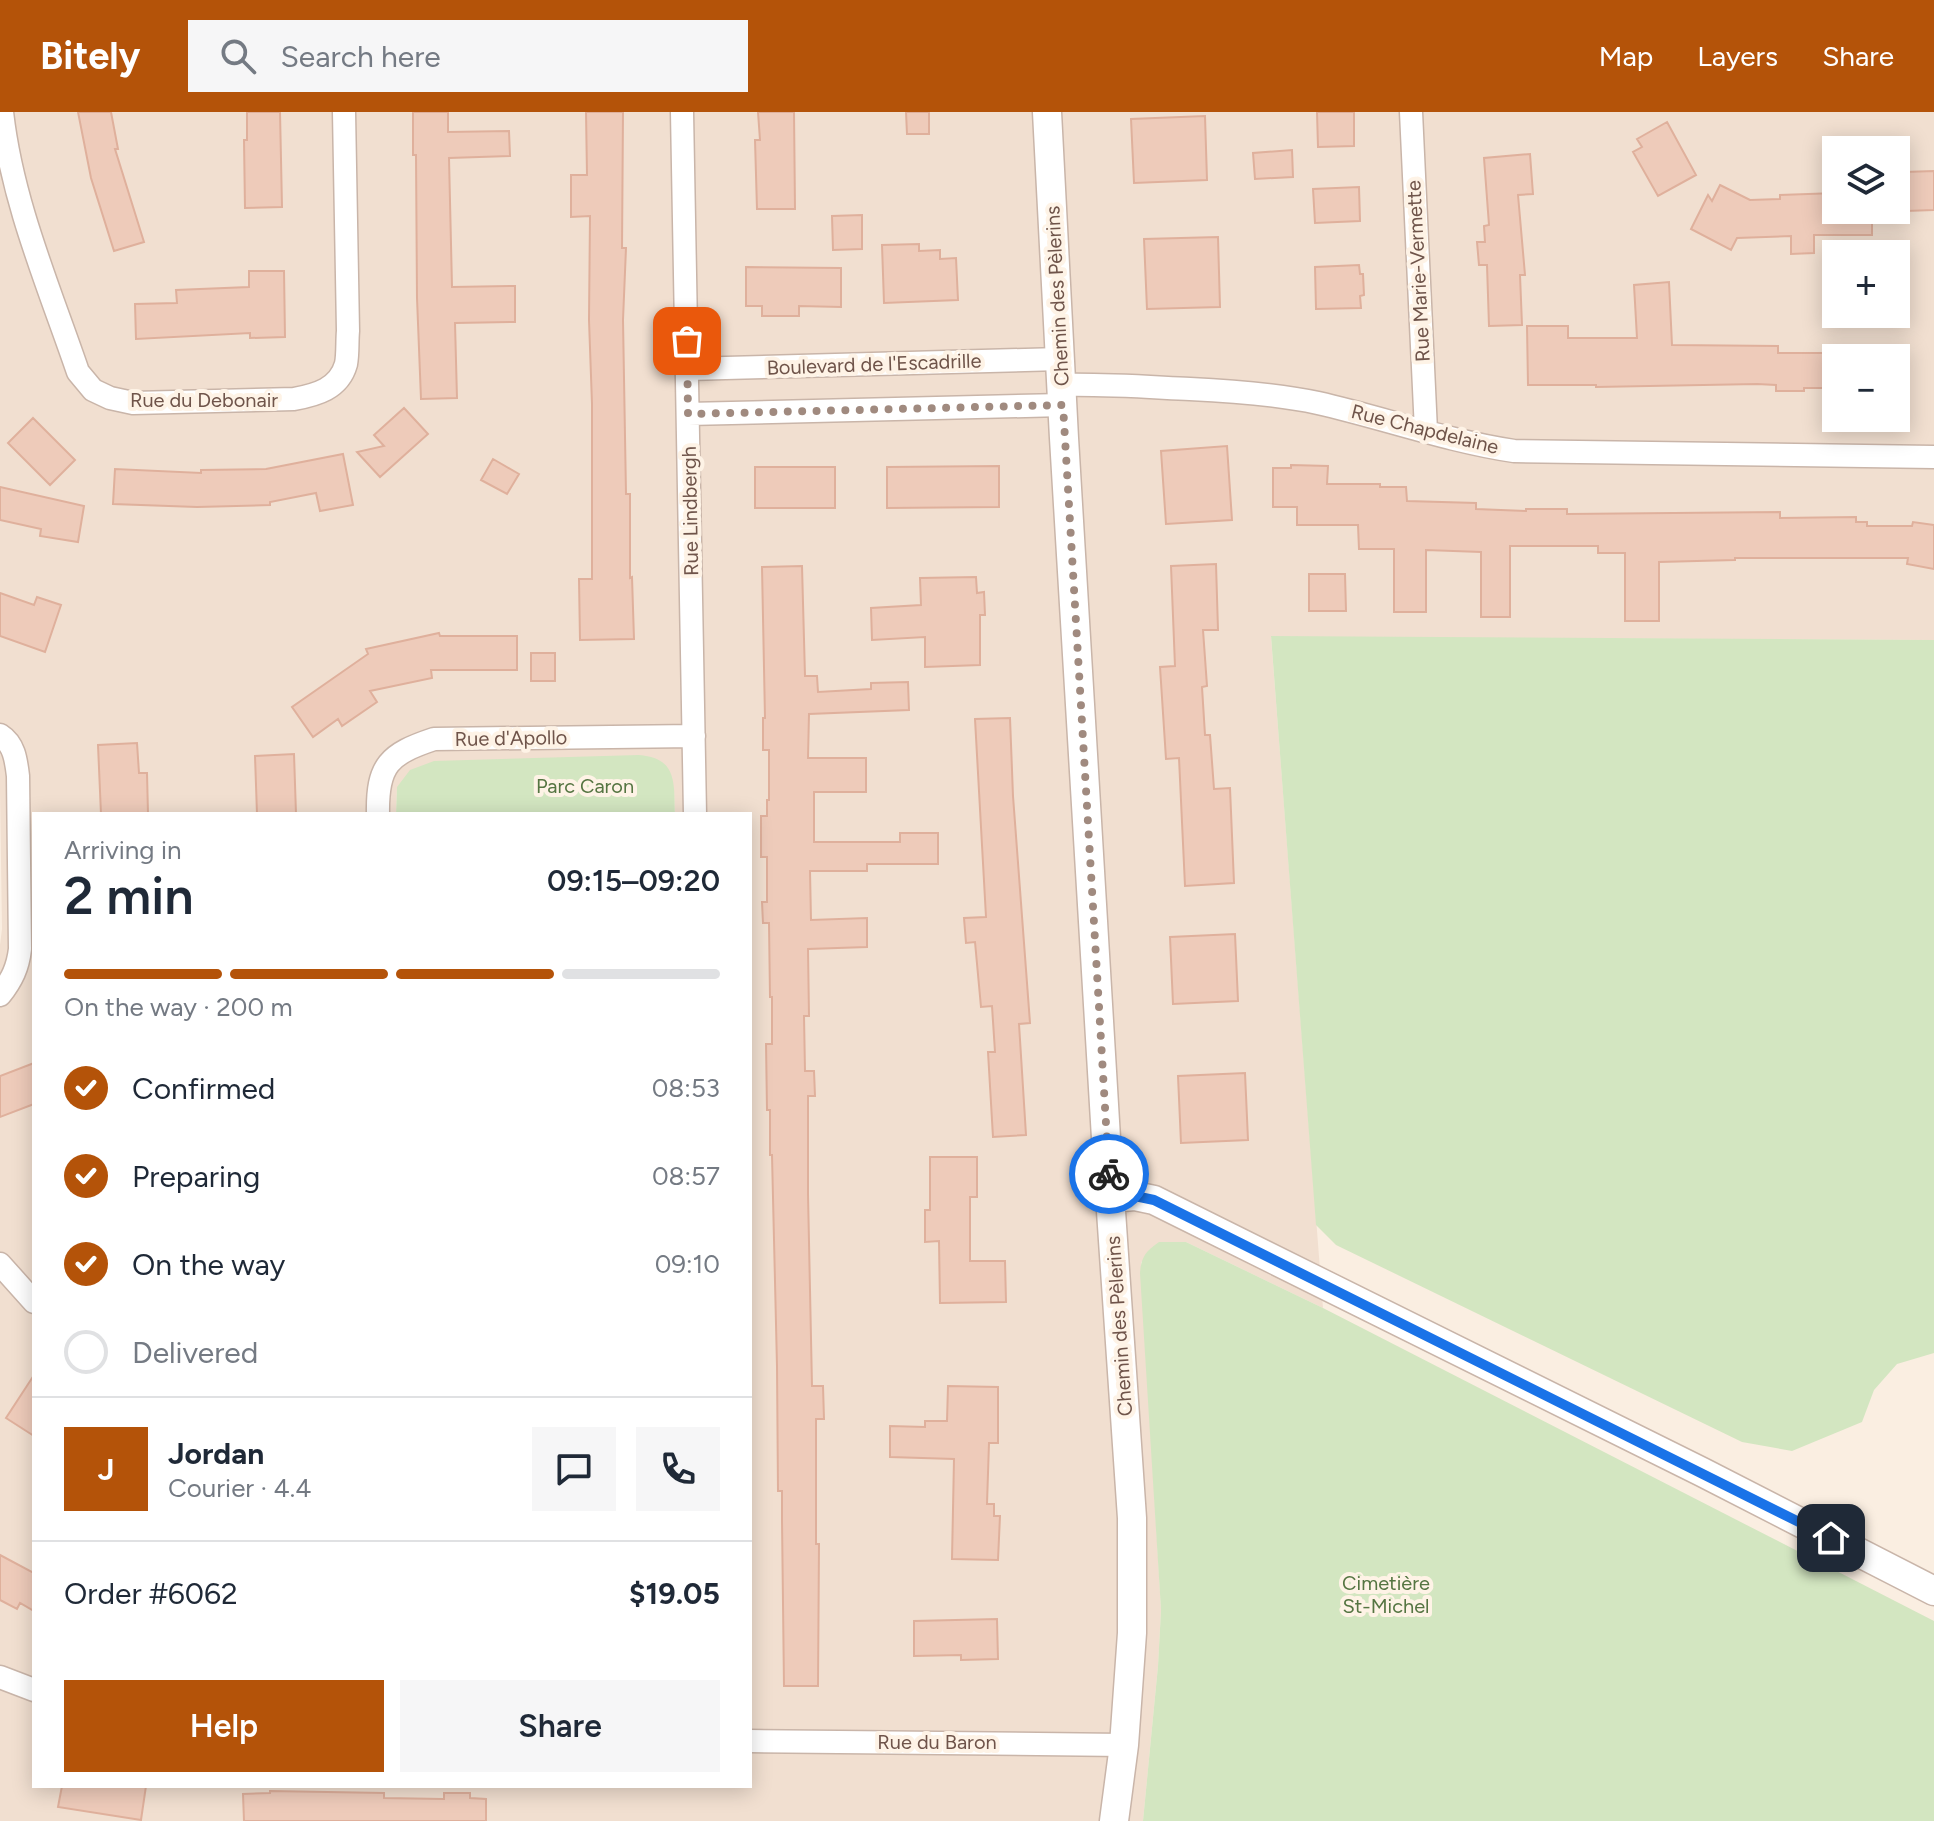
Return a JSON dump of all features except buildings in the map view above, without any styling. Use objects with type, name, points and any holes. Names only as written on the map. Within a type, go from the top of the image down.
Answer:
[{"type":"street","name":"Rue du Debonair","points":[[2,112],[16,190],[78,372],[93,390],[133,403],[294,399],[318,395],[337,382],[346,364],[348,331],[344,112]]},
{"type":"street","name":"Rue Lindbergh","points":[[682,112],[695,812]]},
{"type":"street","name":"Chemin des Pèlerins","points":[[1047,112],[1110,1198],[1132,1518],[1132,1633],[1124,1745],[1114,1821]]},
{"type":"street","name":"Rue Marie-Vermette","points":[[1411,112],[1426,431]]},
{"type":"street","name":"Boulevard de l'Escadrille","points":[[687,369],[1062,383]]},
{"type":"street","points":[[688,414],[1062,383]]},
{"type":"street","name":"Rue Chapdelaine","points":[[1062,383],[1263,394],[1318,403],[1475,445],[1514,451],[1934,457]]},
{"type":"street","points":[[0,735],[8,740],[15,756],[18,776],[20,933],[18,966],[0,995]]},
{"type":"street","name":"Rue d'Apollo","points":[[378,812],[378,792],[387,764],[409,748],[434,739],[694,736]]},
{"type":"street","points":[[1110,1198],[1135,1196],[1154,1200],[1702,1472],[1934,1591]]},
{"type":"street","points":[[0,1264],[32,1300]]},
{"type":"street","points":[[0,1677],[32,1689]]},
{"type":"street","name":"Rue du Baron","points":[[752,1741],[1124,1745]]},
{"type":"shaded area","points":[[0,112],[1934,112],[1934,640],[1271,637],[1323,1308],[1186,1242],[1141,1262],[1161,1610],[1143,1821],[0,1821]]},
{"type":"green space","points":[[1271,636],[1934,640],[1934,1353],[1897,1364],[1874,1390],[1862,1422],[1792,1451],[1742,1442],[1336,1245],[1316,1225]]},
{"type":"green space","name":"Parc Caron","points":[[651,757],[661,761],[671,774],[675,812],[396,812],[397,787],[410,770],[434,761]]},
{"type":"green space","name":"Cimetière St-Michel","points":[[1159,1242],[1186,1242],[1323,1308],[1934,1621],[1934,1821],[1143,1821],[1161,1610],[1140,1273],[1145,1255]]},
{"type":"way so far","points":[[687,341],[688,414],[1063,405],[1109,1174]]},
{"type":"route","points":[[1109,1174],[1110,1198],[1135,1196],[1154,1200],[1831,1538]]}]
